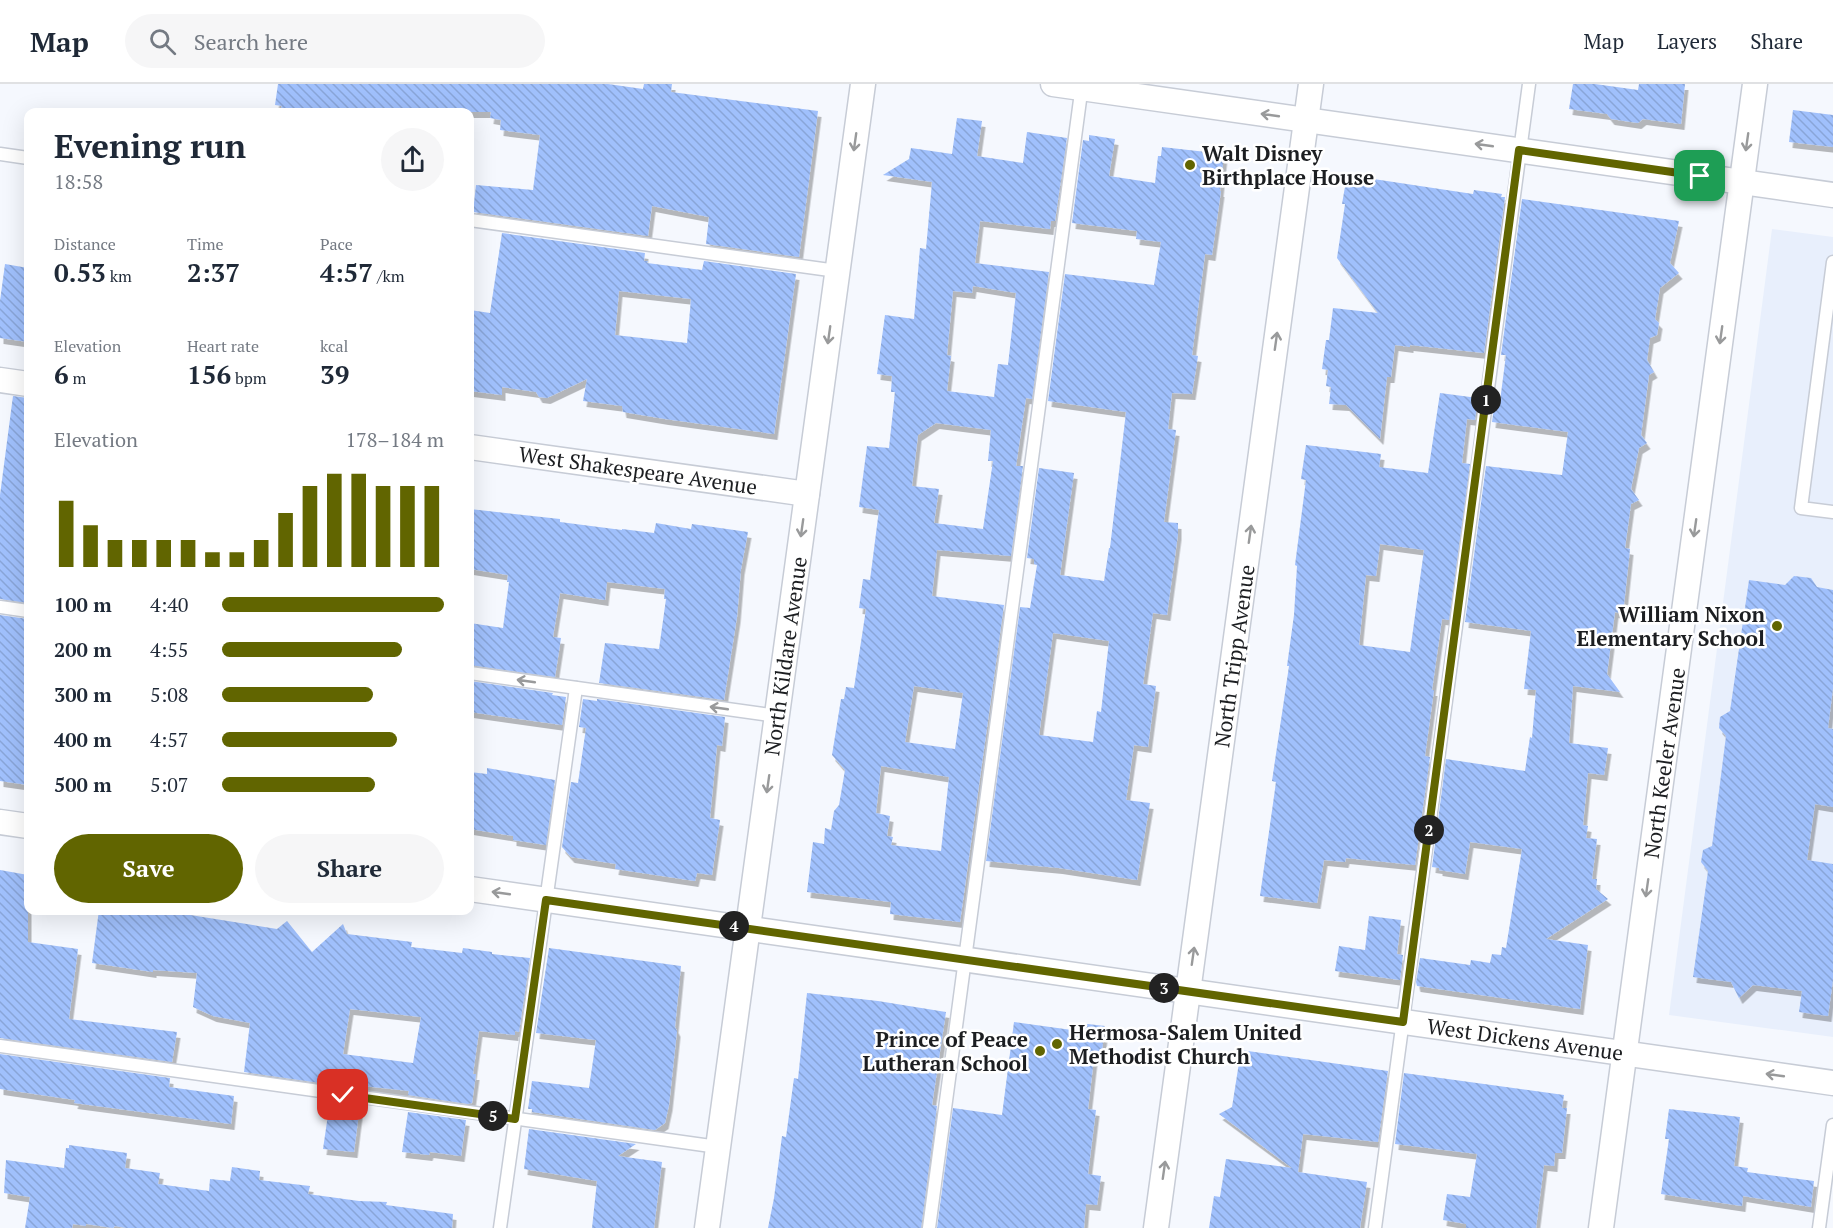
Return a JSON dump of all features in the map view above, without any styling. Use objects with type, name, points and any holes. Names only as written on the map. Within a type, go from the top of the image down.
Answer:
[{"type":"street","name":"North Kildare Avenue","points":[[707,1228],[863,84]]},
{"type":"street","points":[[1053,84],[1082,86],[1833,195]]},
{"type":"street","name":"North Tripp Avenue","points":[[1156,1228],[1311,84]]},
{"type":"street","name":"North Keeler Avenue","points":[[1601,1228],[1755,84]]},
{"type":"street","points":[[0,380],[24,383]]},
{"type":"street","name":"West Shakespeare Avenue","points":[[474,448],[807,494]]},
{"type":"street","points":[[0,822],[24,825]]},
{"type":"street","name":"West Dickens Avenue","points":[[474,890],[1833,1083]]},
{"type":"lane","points":[[1375,1228],[1528,84]]},
{"type":"lane","points":[[929,1228],[1082,86]]},
{"type":"lane","points":[[0,154],[24,157]]},
{"type":"lane","points":[[474,221],[837,271]]},
{"type":"lane","points":[[1833,262],[1801,508],[1833,512]]},
{"type":"lane","points":[[0,607],[24,610]]},
{"type":"lane","points":[[474,674],[777,716]]},
{"type":"lane","points":[[500,1228],[576,688]]},
{"type":"lane","points":[[0,1046],[718,1147]]},
{"type":"lane","points":[[1819,1228],[1833,1125]]},
{"type":"shaded area","name":"William Nixon Elementary School","points":[[1772,229],[1833,237],[1833,1037],[1669,1015]]},
{"type":"building","points":[[278,84],[608,84],[643,89],[644,84],[672,84],[671,92],[818,111],[799,257],[706,244],[709,217],[652,206],[648,236],[474,212],[476,185],[533,190],[540,135],[500,130],[501,120],[490,118],[491,112],[474,112],[474,108],[281,108],[282,106],[275,105]]},
{"type":"building","points":[[1573,84],[1595,84],[1638,90],[1639,84],[1685,84],[1681,124],[1643,119],[1638,123],[1611,119],[1607,114],[1569,109]]},
{"type":"building","points":[[1793,110],[1833,115],[1833,147],[1789,142]]},
{"type":"building","points":[[957,118],[982,121],[977,156],[1023,163],[1027,132],[1067,138],[1055,221],[1051,221],[1050,229],[980,221],[975,263],[1049,272],[1032,399],[1026,398],[1016,466],[1023,466],[1011,556],[937,550],[932,596],[1004,605],[960,922],[890,914],[891,902],[807,892],[813,842],[824,844],[825,828],[831,830],[834,811],[839,805],[845,770],[832,755],[841,699],[844,699],[846,687],[854,688],[866,609],[859,608],[863,579],[870,580],[879,510],[859,507],[867,446],[889,448],[895,392],[891,392],[892,376],[877,374],[885,315],[914,319],[920,248],[926,249],[932,182],[883,175],[909,159],[911,148],[952,154]],"holes":[[[973,286],[1016,293],[1008,365],[998,364],[994,397],[947,391],[951,356],[947,355],[953,291],[972,293]],[[936,423],[991,430],[988,461],[993,461],[983,529],[934,523],[939,489],[912,486],[918,435]],[[914,686],[963,693],[955,749],[905,742]],[[881,766],[949,777],[941,851],[891,845],[893,837],[887,836],[890,816],[876,813]]]},
{"type":"building","points":[[1089,135],[1115,139],[1109,176],[1155,183],[1158,156],[1161,156],[1162,147],[1224,154],[1212,255],[1205,254],[1192,355],[1198,356],[1192,394],[1172,393],[1168,429],[1176,430],[1164,522],[1178,523],[1178,534],[1167,615],[1153,613],[1143,684],[1156,686],[1148,747],[1134,745],[1126,800],[1150,803],[1137,880],[1059,868],[986,861],[1020,607],[1030,608],[1037,565],[1034,564],[1034,559],[1027,558],[1039,468],[1074,473],[1060,575],[1104,581],[1110,548],[1126,412],[1048,401],[1065,274],[1154,285],[1161,242],[1136,239],[1137,231],[1072,223],[1083,140],[1089,141]],"holes":[[[1053,633],[1109,641],[1101,712],[1097,711],[1093,742],[1039,735]]]},
{"type":"building","points":[[1347,175],[1473,194],[1474,190],[1502,194],[1501,197],[1505,197],[1484,353],[1395,345],[1391,377],[1387,377],[1380,439],[1346,405],[1329,404],[1331,387],[1326,386],[1328,370],[1322,369],[1333,308],[1378,313],[1337,258]]},
{"type":"building","points":[[1522,199],[1679,221],[1670,263],[1679,273],[1660,288],[1655,319],[1659,323],[1657,335],[1650,338],[1647,360],[1654,372],[1649,375],[1641,435],[1647,443],[1639,448],[1631,489],[1639,500],[1631,504],[1625,548],[1630,549],[1623,614],[1615,612],[1607,674],[1620,692],[1573,686],[1569,743],[1608,748],[1604,775],[1588,773],[1583,825],[1588,826],[1586,838],[1597,839],[1592,879],[1597,879],[1596,889],[1608,899],[1546,939],[1588,945],[1580,1009],[1417,986],[1416,982],[1420,958],[1470,965],[1471,960],[1490,963],[1492,954],[1501,955],[1502,947],[1506,948],[1522,849],[1470,842],[1465,874],[1432,867],[1446,759],[1525,771],[1530,737],[1532,738],[1536,690],[1524,689],[1531,631],[1465,622],[1486,466],[1562,475],[1568,432],[1492,422],[1495,400],[1500,401],[1506,355],[1501,355]]},
{"type":"building","points":[[502,233],[645,253],[644,261],[648,261],[647,263],[702,270],[704,261],[796,274],[774,434],[623,412],[622,406],[583,401],[587,379],[547,398],[539,397],[536,392],[502,387],[502,395],[474,392],[474,311],[490,313]],"holes":[[[619,291],[691,299],[687,343],[615,335]]]},
{"type":"building","points":[[5,264],[24,267],[24,341],[0,338],[0,301]]},
{"type":"building","points":[[1440,393],[1478,398],[1475,420],[1467,419],[1462,463],[1470,464],[1449,620],[1442,619],[1432,690],[1434,690],[1425,756],[1430,757],[1415,865],[1346,858],[1345,862],[1324,860],[1317,903],[1260,896],[1276,782],[1272,781],[1289,666],[1287,666],[1294,615],[1297,566],[1295,565],[1306,480],[1301,479],[1306,445],[1381,454],[1379,467],[1428,473]],"holes":[[[1380,544],[1424,550],[1410,652],[1359,645],[1366,575],[1376,576]]]},
{"type":"building","points":[[13,396],[24,397],[24,602],[0,599],[0,495]]},
{"type":"building","points":[[474,509],[654,533],[656,523],[691,529],[692,524],[748,532],[724,700],[599,683],[605,643],[659,649],[666,599],[664,599],[665,589],[607,582],[605,600],[560,593],[553,637],[561,638],[555,677],[474,666],[474,624],[503,628],[508,575],[474,570]]},
{"type":"building","name":"William Nixon Elementary School","points":[[1794,576],[1811,578],[1817,587],[1833,590],[1833,688],[1828,728],[1833,729],[1833,807],[1815,804],[1807,860],[1833,864],[1833,980],[1828,1016],[1799,1012],[1802,991],[1753,985],[1739,998],[1731,982],[1693,977],[1708,871],[1701,862],[1703,850],[1712,846],[1726,736],[1719,728],[1720,717],[1730,711],[1749,580],[1785,585]]},
{"type":"building","points":[[0,615],[24,618],[24,784],[0,781]]},
{"type":"building","points":[[474,682],[566,697],[562,725],[474,713]]},
{"type":"building","points":[[583,699],[725,717],[722,746],[717,745],[710,818],[720,820],[712,875],[697,873],[695,881],[615,869],[616,864],[571,857],[562,847],[571,782],[578,783],[586,728],[579,727]]},
{"type":"building","points":[[487,768],[555,780],[546,845],[513,840],[513,836],[474,830],[474,772],[487,774]]},
{"type":"building","points":[[0,870],[24,874],[24,915],[28,915],[28,942],[78,949],[69,1019],[177,1032],[172,1062],[0,1038]]},
{"type":"building","points":[[98,915],[190,915],[277,929],[287,921],[312,952],[343,924],[347,934],[412,942],[411,947],[462,953],[463,948],[530,958],[519,1032],[515,1031],[515,1035],[479,1031],[473,1074],[476,1074],[472,1103],[468,1104],[408,1095],[409,1091],[363,1086],[362,1089],[244,1072],[250,1023],[213,1016],[193,1007],[197,973],[153,970],[153,972],[92,963]],"holes":[[[350,1009],[421,1017],[413,1063],[343,1054]]]},
{"type":"building","points":[[1369,916],[1401,920],[1397,954],[1403,955],[1400,980],[1335,971],[1339,946],[1365,950]]},
{"type":"building","points":[[549,948],[681,966],[669,1105],[665,1123],[655,1130],[532,1112],[532,1109],[528,1109],[532,1081],[589,1088],[596,1040],[536,1033]]},
{"type":"building","points":[[807,993],[946,1012],[932,1105],[937,1106],[921,1228],[768,1228],[782,1136],[786,1137],[794,1078],[798,1079]]},
{"type":"building","points":[[1014,1022],[1079,1031],[1079,1023],[1105,1026],[1101,1059],[1094,1058],[1088,1109],[1096,1110],[1088,1174],[1101,1176],[1097,1205],[1086,1204],[1084,1228],[937,1228],[953,1108],[1002,1115]]},
{"type":"building","points":[[1241,1050],[1388,1071],[1378,1142],[1303,1134],[1298,1172],[1367,1182],[1360,1228],[1209,1228],[1214,1196],[1220,1197],[1226,1159],[1292,1168],[1219,1114],[1232,1107]]},
{"type":"building","points":[[0,1054],[170,1078],[169,1087],[234,1096],[231,1124],[74,1103],[75,1100],[0,1089]]},
{"type":"building","points":[[1404,1073],[1564,1095],[1562,1108],[1567,1108],[1562,1153],[1555,1153],[1554,1166],[1544,1165],[1536,1228],[1466,1228],[1466,1224],[1443,1220],[1447,1194],[1470,1197],[1477,1154],[1395,1144]]},
{"type":"building","points":[[330,1101],[360,1105],[354,1152],[323,1149]]},
{"type":"building","points":[[1669,1109],[1740,1117],[1734,1166],[1748,1168],[1747,1172],[1814,1181],[1811,1207],[1743,1196],[1742,1206],[1661,1194],[1669,1139],[1665,1139]]},
{"type":"building","points":[[408,1112],[466,1120],[461,1156],[430,1152],[429,1155],[402,1152]]},
{"type":"building","points":[[529,1129],[636,1144],[618,1156],[662,1162],[654,1228],[592,1228],[597,1181],[524,1169]]},
{"type":"building","points":[[69,1145],[127,1153],[125,1168],[160,1173],[158,1184],[209,1191],[210,1179],[230,1181],[232,1167],[260,1171],[259,1180],[310,1186],[308,1194],[359,1201],[387,1202],[386,1205],[453,1214],[452,1228],[126,1228],[115,1226],[113,1228],[73,1224],[72,1228],[25,1228],[30,1197],[4,1193],[6,1160],[64,1168],[66,1148],[69,1148]]},
{"type":"place","name":"Walt Disney Birthplace House","points":[[1190,165]]},
{"type":"place","name":"William Nixon Elementary School","points":[[1777,626]]},
{"type":"place","name":"Hermosa-Salem United Methodist Church","points":[[1057,1044]]},
{"type":"place","name":"Prince of Peace Lutheran School","points":[[1040,1051]]},
{"type":"route","points":[[343,1095],[515,1119],[546,900],[1403,1022],[1519,150],[1700,176]]}]
